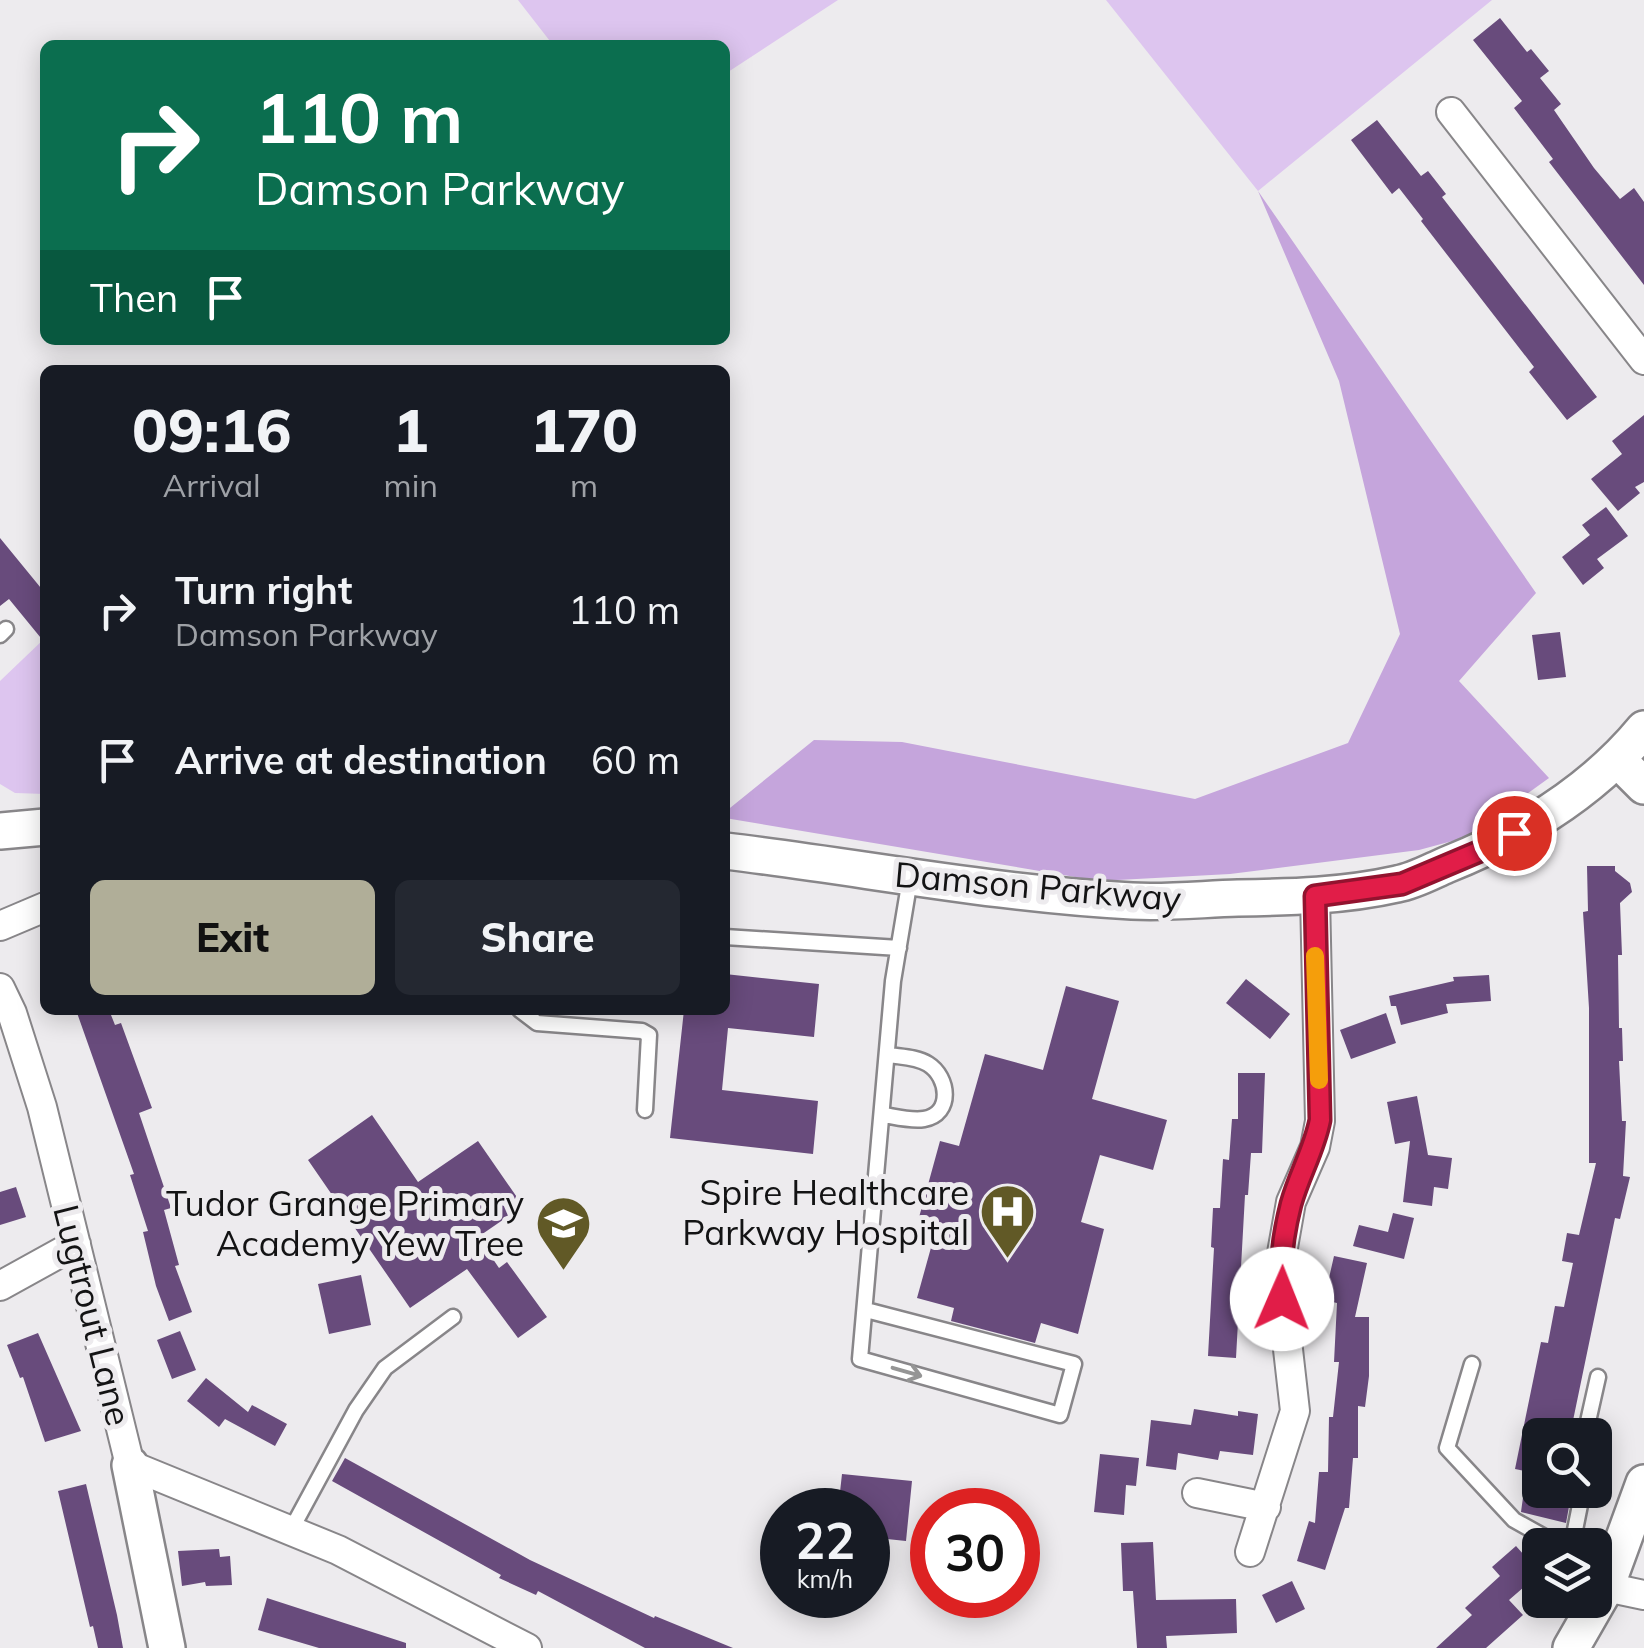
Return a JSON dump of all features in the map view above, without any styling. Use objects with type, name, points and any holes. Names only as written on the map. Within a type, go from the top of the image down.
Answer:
[{"type":"street","points":[[1451,112],[1644,360]]},
{"type":"street","name":"Damson Parkway","points":[[730,851],[910,878],[1134,901],[1315,896],[1402,884],[1485,849],[1586,786],[1644,729]]},
{"type":"street","points":[[1617,759],[1644,786]]},
{"type":"street","points":[[0,830],[40,827]]},
{"type":"street","points":[[1250,1552],[1294,1411],[1280,1270],[1291,1202],[1315,1147],[1320,1120],[1315,896]]},
{"type":"street","points":[[0,926],[40,908]]},
{"type":"street","name":"Lugtrout Lane","points":[[4,1006],[42,1107],[130,1465],[167,1648]]},
{"type":"street","points":[[0,1286],[76,1244]]},
{"type":"street","points":[[130,1465],[338,1550],[527,1648]]},
{"type":"street","points":[[1612,1557],[1644,1482]]},
{"type":"street","points":[[1198,1493],[1266,1507]]},
{"type":"street","points":[[1612,1577],[1644,1596]]},
{"type":"street","points":[[1570,1648],[1584,1618]]},
{"type":"lane","points":[[866,1310],[1074,1364],[1060,1415],[860,1359],[893,981],[910,878]]},
{"type":"lane","points":[[730,937],[899,948]]},
{"type":"lane","points":[[527,1015],[537,1023],[649,1035],[645,1110]]},
{"type":"lane","points":[[884,1115],[927,1119],[938,1112],[946,1091],[940,1074],[929,1064],[889,1055]]},
{"type":"lane","points":[[291,1530],[356,1410],[385,1368],[453,1317]]},
{"type":"lane","points":[[1472,1364],[1446,1448],[1514,1520],[1528,1528]]},
{"type":"lane","points":[[1589,1418],[1598,1377]]},
{"type":"shaded area","points":[[518,0],[838,0],[730,71],[730,40],[549,40]]},
{"type":"shaded area","points":[[1106,0],[1492,0],[1258,191]]},
{"type":"shaded area","points":[[1258,191],[1536,593],[1459,681],[1549,778],[1467,837],[1419,850],[1230,874],[1099,881],[730,819],[730,808],[814,740],[902,742],[1195,799],[1348,743],[1400,634],[1339,381]]},
{"type":"shaded area","points":[[40,643],[40,794],[15,793],[0,784],[0,681]]},
{"type":"building","points":[[1500,18],[1527,52],[1531,49],[1549,71],[1540,78],[1561,104],[1554,110],[1594,168],[1620,199],[1634,188],[1644,202],[1644,285],[1549,162],[1553,159],[1514,108],[1522,101],[1473,40]]},
{"type":"building","points":[[1377,120],[1421,176],[1428,171],[1446,194],[1442,197],[1597,397],[1567,420],[1529,372],[1534,367],[1423,219],[1399,188],[1392,194],[1351,140]]},
{"type":"building","points":[[1644,415],[1644,482],[1635,487],[1640,493],[1618,511],[1591,479],[1622,454],[1612,441]]},
{"type":"building","points":[[1606,507],[1628,536],[1597,559],[1604,568],[1583,585],[1562,557],[1590,535],[1582,525]]},
{"type":"building","points":[[0,538],[40,587],[40,637],[9,599],[0,606]]},
{"type":"building","points":[[1560,632],[1566,677],[1538,680],[1532,635]]},
{"type":"building","points":[[1587,866],[1615,866],[1615,871],[1630,883],[1632,892],[1620,903],[1622,955],[1618,955],[1623,1061],[1619,1061],[1622,1121],[1626,1121],[1623,1176],[1630,1177],[1620,1219],[1615,1218],[1574,1418],[1525,1418],[1541,1342],[1548,1343],[1555,1306],[1564,1307],[1573,1263],[1562,1261],[1567,1233],[1579,1235],[1596,1163],[1589,1163],[1589,1008],[1583,912],[1588,911]]},
{"type":"building","points":[[730,975],[819,984],[814,1037],[728,1028],[722,1090],[818,1101],[813,1154],[670,1138],[683,1015],[730,1015]]},
{"type":"building","points":[[1489,975],[1491,1001],[1446,1004],[1448,1013],[1401,1025],[1396,1006],[1391,1006],[1389,996],[1454,981],[1453,977]]},
{"type":"building","points":[[1246,979],[1290,1014],[1270,1039],[1226,1003]]},
{"type":"building","points":[[1066,986],[1119,1001],[1092,1099],[1167,1120],[1153,1170],[1100,1155],[1081,1222],[1104,1229],[1078,1334],[1041,1323],[1035,1343],[951,1321],[954,1308],[917,1298],[937,1226],[918,1221],[940,1141],[959,1146],[985,1054],[1043,1070]]},
{"type":"building","points":[[1386,1013],[1396,1043],[1351,1059],[1340,1030]]},
{"type":"building","points":[[78,1015],[111,1015],[115,1025],[121,1023],[152,1108],[139,1113],[171,1208],[164,1210],[179,1265],[175,1266],[192,1312],[169,1321],[143,1232],[148,1231],[130,1175],[134,1174]]},
{"type":"building","points":[[1238,1073],[1265,1073],[1262,1153],[1251,1153],[1245,1195],[1236,1358],[1208,1356],[1213,1208],[1220,1208],[1223,1159],[1229,1160],[1232,1119],[1238,1119]]},
{"type":"building","points":[[1417,1096],[1428,1155],[1452,1158],[1448,1189],[1434,1187],[1432,1206],[1403,1202],[1410,1141],[1395,1144],[1387,1102]]},
{"type":"building","points":[[372,1115],[418,1182],[478,1141],[523,1206],[478,1237],[499,1268],[507,1262],[547,1317],[518,1338],[467,1269],[410,1308],[308,1160]]},
{"type":"building","points":[[16,1187],[26,1217],[0,1225],[0,1192]]},
{"type":"building","points":[[1393,1213],[1414,1218],[1404,1259],[1353,1246],[1359,1225],[1388,1232]]},
{"type":"building","points":[[1334,1256],[1367,1263],[1355,1317],[1369,1317],[1369,1376],[1365,1407],[1358,1406],[1358,1458],[1353,1458],[1349,1508],[1345,1508],[1325,1570],[1297,1561],[1309,1521],[1315,1523],[1319,1472],[1328,1472],[1329,1417],[1333,1417],[1339,1362],[1334,1362],[1337,1303],[1324,1300]]},
{"type":"building","points":[[361,1275],[371,1325],[329,1334],[318,1284]]},
{"type":"building","points":[[180,1331],[196,1370],[172,1379],[157,1340]]},
{"type":"building","points":[[38,1333],[81,1431],[45,1442],[23,1377],[20,1378],[7,1345]]},
{"type":"building","points":[[206,1378],[248,1412],[252,1405],[287,1424],[275,1446],[225,1419],[219,1427],[187,1401]]},
{"type":"building","points":[[1194,1409],[1238,1416],[1238,1411],[1258,1414],[1253,1455],[1220,1451],[1218,1460],[1178,1453],[1176,1470],[1146,1466],[1151,1420],[1191,1425]]},
{"type":"building","points":[[1522,1435],[1522,1470],[1515,1469]]},
{"type":"building","points":[[1100,1454],[1139,1458],[1136,1486],[1126,1485],[1124,1515],[1094,1512]]},
{"type":"building","points":[[345,1458],[530,1560],[654,1618],[733,1648],[645,1648],[538,1591],[536,1595],[499,1578],[501,1575],[332,1481]]},
{"type":"building","points":[[842,1474],[912,1481],[906,1541],[890,1539],[890,1488],[840,1488]]},
{"type":"building","points":[[86,1484],[123,1648],[98,1648],[58,1491]]},
{"type":"building","points":[[1522,1505],[1522,1508],[1569,1508],[1566,1523],[1521,1512]]},
{"type":"building","points":[[1153,1542],[1156,1600],[1236,1599],[1237,1633],[1166,1636],[1167,1648],[1137,1648],[1133,1591],[1123,1591],[1121,1543]]},
{"type":"building","points":[[1516,1546],[1522,1553],[1522,1589],[1509,1600],[1522,1616],[1486,1648],[1436,1648],[1472,1615],[1465,1608],[1500,1576],[1492,1567]]},
{"type":"building","points":[[219,1549],[220,1557],[230,1556],[232,1585],[206,1586],[205,1582],[182,1586],[178,1551]]},
{"type":"building","points":[[1292,1581],[1305,1609],[1276,1623],[1262,1595]]},
{"type":"building","points":[[267,1598],[406,1643],[406,1648],[319,1648],[258,1630]]},
{"type":"slow traffic","points":[[1315,956],[1319,1080]]},
{"type":"place","name":"Spire Healthcare Parkway Hospital","points":[[1008,1261]]},
{"type":"place","name":"Tudor Grange Primary Academy Yew Tree","points":[[563,1272]]},
{"type":"route","points":[[1282,1299],[1280,1270],[1291,1202],[1315,1147],[1320,1120],[1315,896],[1402,884],[1514,833]]}]
